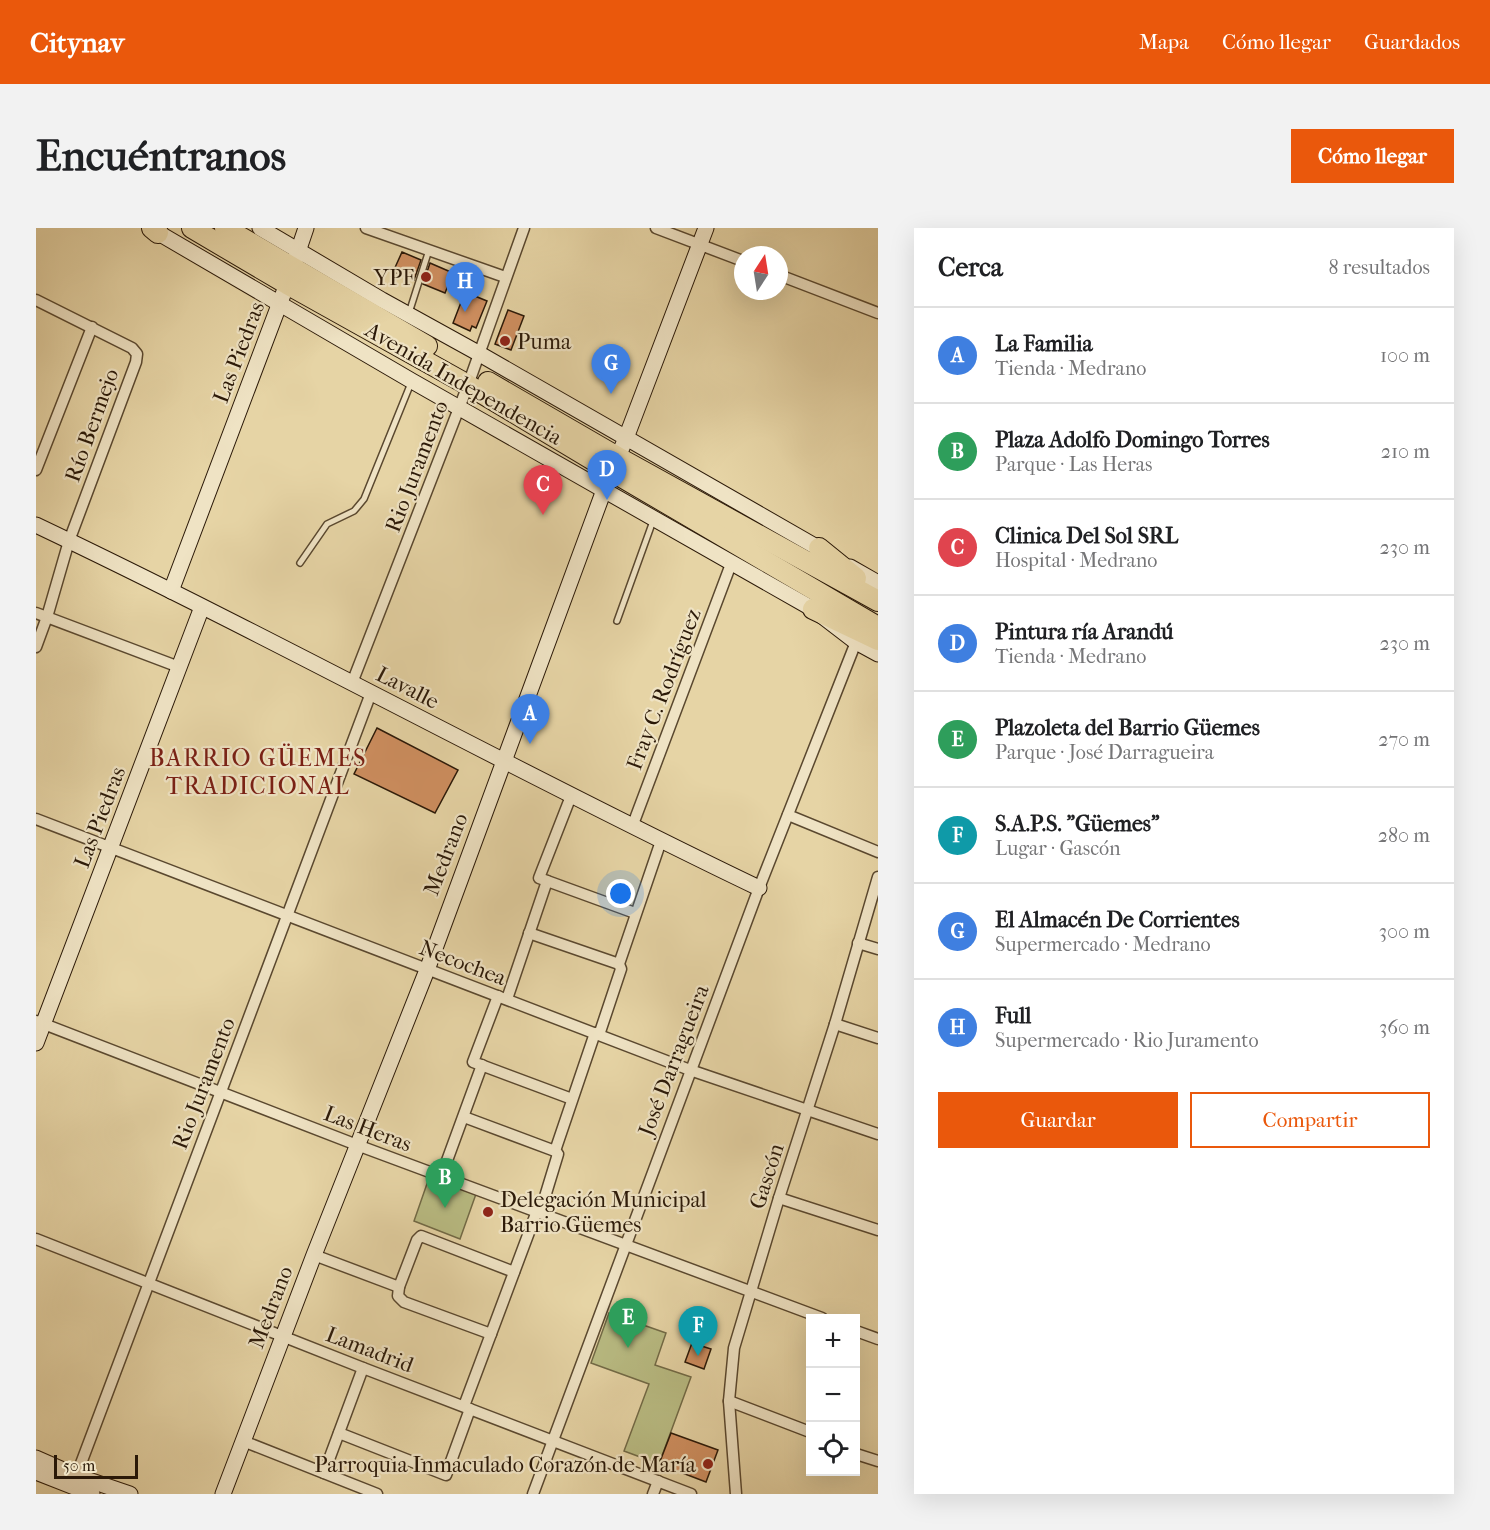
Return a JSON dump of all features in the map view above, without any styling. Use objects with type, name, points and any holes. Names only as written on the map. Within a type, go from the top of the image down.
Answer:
[{"type":"highway","name":"Avenida Independencia","points":[[192,228],[293,267]]},
{"type":"highway","name":"Avenida Independencia","points":[[225,228],[293,267],[470,379],[612,473],[878,627]]},
{"type":"highway","name":"Avenida Independencia","points":[[612,473],[878,588]]},
{"type":"highway","points":[[819,548],[878,588]]},
{"type":"highway","points":[[813,609],[878,640]]},
{"type":"street","name":"Avenida Independencia","points":[[260,228],[293,267],[408,314],[819,548]]},
{"type":"street","name":"Las Piedras","points":[[171,591],[306,228]]},
{"type":"street","points":[[366,228],[505,277]]},
{"type":"street","name":"Rio Juramento","points":[[352,684],[459,409],[524,228]]},
{"type":"street","points":[[656,228],[734,257]]},
{"type":"street","name":"Medrano","points":[[223,1494],[282,1336],[427,970],[706,228]]},
{"type":"street","name":"Avenida Independencia","points":[[154,230],[459,409],[612,473],[654,519],[813,609],[856,642],[878,654]]},
{"type":"street","points":[[788,278],[877,310]]},
{"type":"street","points":[[36,300],[92,327],[36,470]]},
{"type":"street","name":"Río Bermejo","points":[[36,647],[69,541],[136,362],[137,354],[132,348],[92,327]]},
{"type":"street","name":"Lavalle","points":[[36,525],[505,760],[571,796],[759,888]]},
{"type":"street","name":"Fray C. Rodríguez","points":[[632,826],[731,564]]},
{"type":"street","name":"Las Piedras","points":[[36,1042],[40,1022],[111,847],[202,607]]},
{"type":"street","points":[[36,613],[179,667]]},
{"type":"street","name":"José Darragueira","points":[[533,1494],[690,1070],[856,642]]},
{"type":"street","name":"Rio Juramento","points":[[75,1481],[371,693]]},
{"type":"street","points":[[571,796],[539,878],[635,913]]},
{"type":"street","points":[[788,815],[878,852]]},
{"type":"street","name":"Necochea","points":[[36,819],[690,1070],[878,1134]]},
{"type":"street","points":[[555,1151],[621,969],[619,964],[661,841]]},
{"type":"street","name":"Gascón","points":[[736,1494],[729,1401],[734,1348],[835,1024],[878,877]]},
{"type":"street","points":[[547,881],[503,998],[473,1062],[572,1099]]},
{"type":"street","points":[[529,933],[619,964]]},
{"type":"street","points":[[858,943],[878,949]]},
{"type":"street","name":"Las Heras","points":[[40,1022],[441,1177],[811,1314]]},
{"type":"street","points":[[835,1024],[878,1038]]},
{"type":"street","points":[[441,1177],[482,1065]]},
{"type":"street","points":[[339,1433],[446,1475],[491,1334],[558,1154],[464,1117]]},
{"type":"street","points":[[779,1198],[878,1230]]},
{"type":"street","points":[[491,1334],[404,1302],[398,1296],[399,1287],[417,1240],[421,1236],[514,1272]]},
{"type":"street","name":"Lamadrid","points":[[36,1239],[552,1442],[691,1494]]},
{"type":"street","points":[[314,1255],[399,1287]]},
{"type":"street","points":[[860,1333],[878,1339]]},
{"type":"street","points":[[324,1473],[363,1368]]},
{"type":"street","points":[[729,1401],[806,1430]]},
{"type":"street","points":[[243,1441],[378,1494]]},
{"type":"street","points":[[860,1456],[878,1461]]},
{"type":"street","points":[[36,1458],[92,1494]]},
{"type":"street","points":[[36,1472],[130,1494]]},
{"type":"street","points":[[653,1494],[657,1481]]},
{"type":"lane","points":[[408,314],[429,250]]},
{"type":"lane","points":[[300,563],[327,524],[354,511],[364,499],[412,381]]},
{"type":"lane","points":[[617,621],[654,519]]},
{"type":"green space","points":[[429,1178],[476,1194],[460,1239],[414,1221]]},
{"type":"green space","points":[[609,1313],[666,1333],[655,1365],[691,1377],[659,1464],[624,1451],[649,1384],[591,1363]]},
{"type":"building","points":[[402,252],[421,260],[414,280],[393,272]]},
{"type":"building","points":[[430,263],[453,273],[445,293],[423,284]]},
{"type":"building","points":[[465,292],[487,301],[476,328],[472,326],[470,331],[453,323]]},
{"type":"building","points":[[508,310],[524,316],[511,350],[495,344]]},
{"type":"building","points":[[377,728],[458,770],[435,813],[354,774]]},
{"type":"building","points":[[692,1343],[711,1349],[704,1369],[685,1362]]},
{"type":"building","name":"Parroquia Inmaculado Corazón de María","points":[[671,1433],[718,1450],[706,1482],[659,1464]]},
{"type":"place","name":"YPF","points":[[426,277]]},
{"type":"place","name":"Full","points":[[465,312]]},
{"type":"place","name":"Puma","points":[[505,341]]},
{"type":"place","name":"El Almacén De Corrientes","points":[[611,394]]},
{"type":"place","name":"Pintura ría Arandú","points":[[607,500]]},
{"type":"place","name":"Clinica Del Sol SRL","points":[[543,515]]},
{"type":"place","name":"La Familia","points":[[530,744]]},
{"type":"place","name":"Plaza Adolfo Domingo Torres","points":[[445,1208]]},
{"type":"place","name":"Delegación Municipal Barrio Güemes","points":[[488,1212]]},
{"type":"place","name":"Plazoleta del Barrio Güemes","points":[[628,1348]]},
{"type":"place","name":"S.A.P.S. \"Güemes\"","points":[[698,1356]]},
{"type":"place","name":"Parroquia Inmaculado Corazón de María","points":[[708,1464]]},
{"type":"district","name":"BARRIO GÜEMES TRADICIONAL","points":[[258,772]]}]
